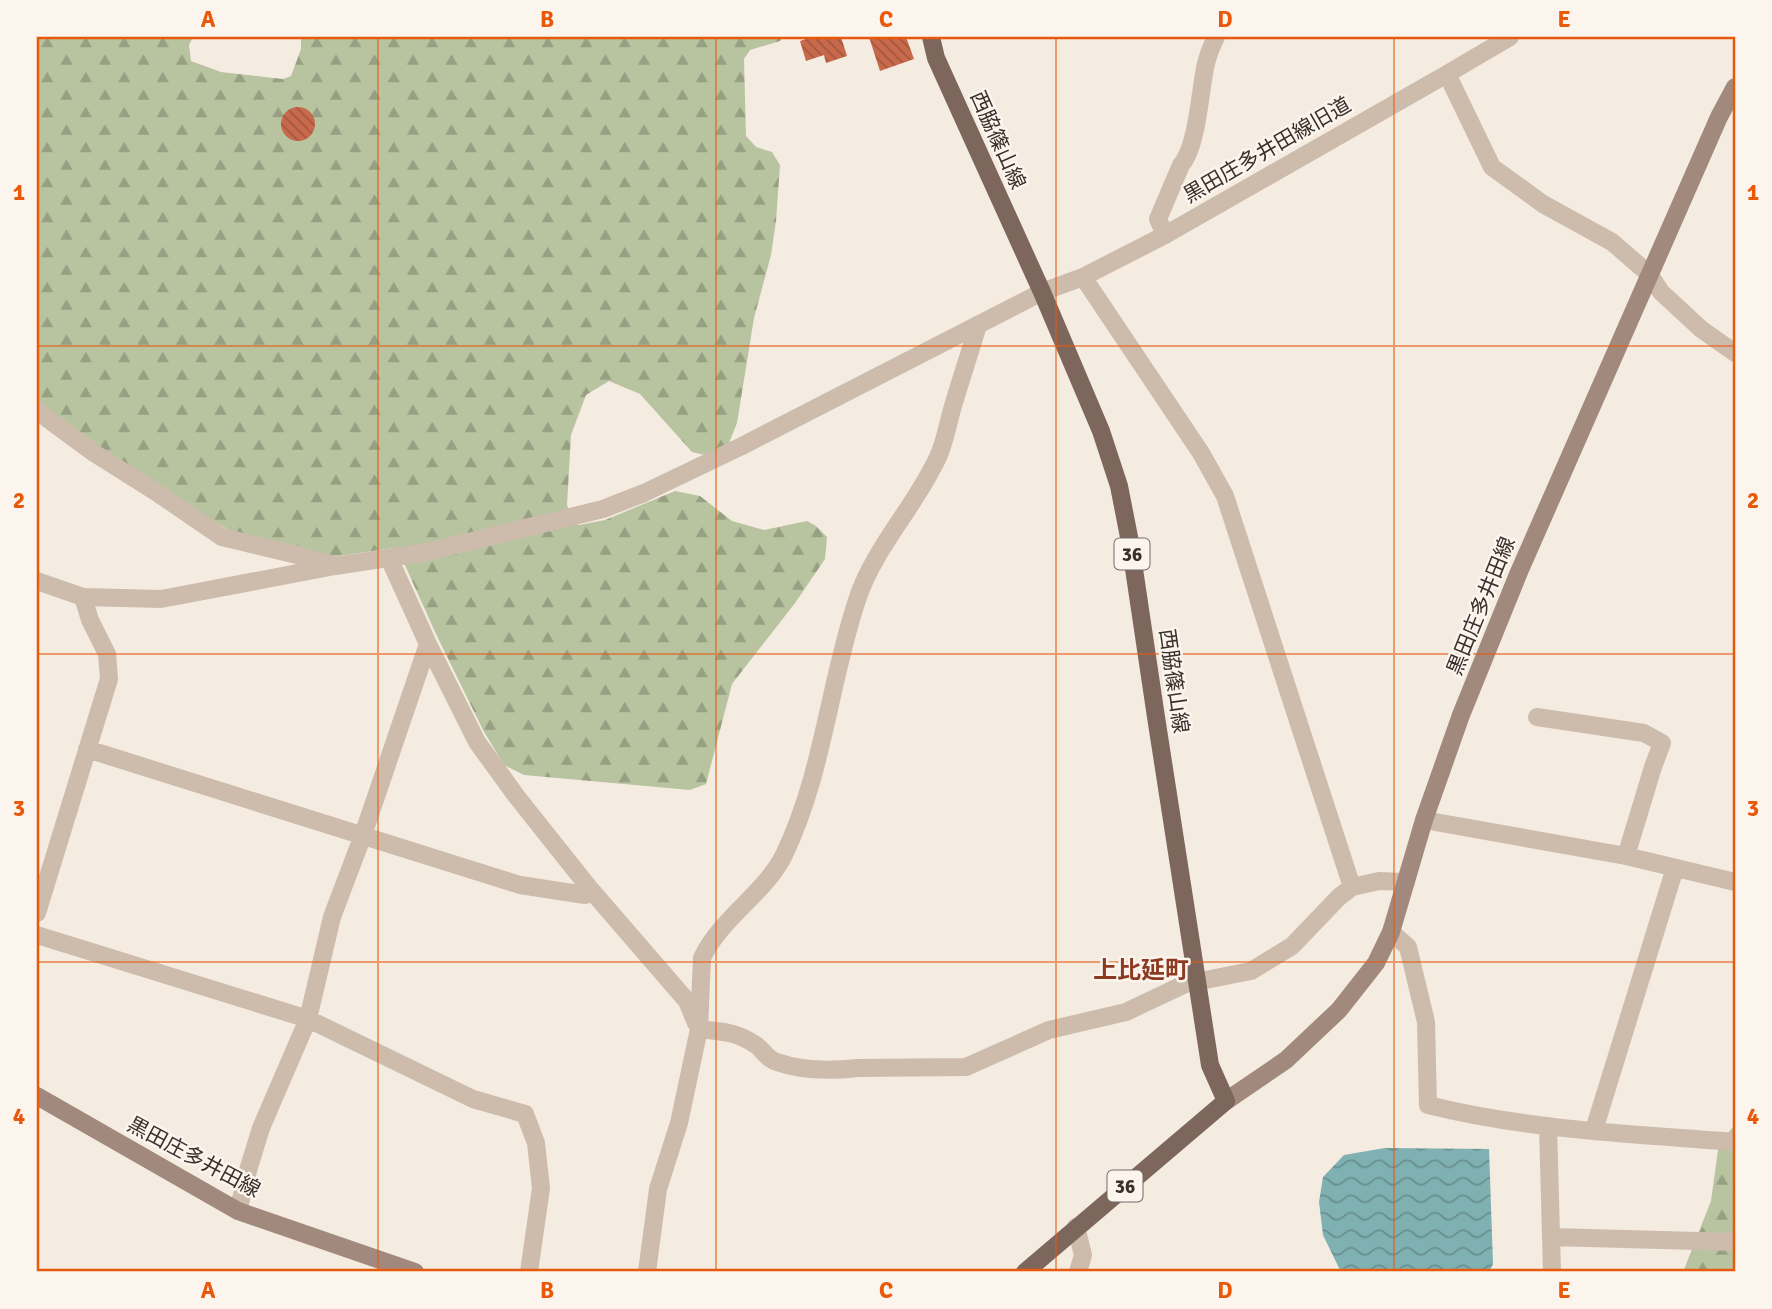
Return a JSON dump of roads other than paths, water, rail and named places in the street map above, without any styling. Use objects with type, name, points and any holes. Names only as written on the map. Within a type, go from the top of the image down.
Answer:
[{"type":"main road","name":"西脇篠山線","points":[[930,37],[936,58],[1042,292],[1101,431],[1119,486],[1130,542],[1210,1065],[1226,1101]]},
{"type":"main road","name":"黒田庄多井田線","points":[[1226,1101],[1286,1060],[1339,1010],[1376,962],[1391,932],[1424,820],[1461,715],[1519,572],[1718,117],[1735,87]]},
{"type":"main road","name":"黒田庄多井田線","points":[[37,1096],[238,1211],[415,1272]]},
{"type":"main road","name":"36","points":[[1025,1272],[1226,1101]]},
{"type":"street","points":[[1165,235],[1158,219],[1181,165],[1186,160],[1197,121],[1205,66],[1216,37]]},
{"type":"street","name":"黒田庄多井田線旧道","points":[[37,581],[83,597],[161,599],[335,566],[427,552],[603,509],[644,493],[742,446],[1042,292],[1083,278],[1165,235],[1510,37]]},
{"type":"street","points":[[1447,75],[1493,167],[1543,204],[1612,242],[1649,274],[1661,292],[1701,329],[1735,353]]},
{"type":"street","points":[[1083,278],[1201,453],[1225,496],[1352,887]]},
{"type":"street","points":[[647,1272],[658,1189],[679,1123],[699,1029],[702,958],[737,911],[774,871],[783,856],[799,819],[823,742],[840,655],[857,597],[871,566],[916,498],[939,455],[978,325]]},
{"type":"street","points":[[37,411],[94,453],[222,537],[335,566]]},
{"type":"street","points":[[389,558],[477,742],[591,890],[687,1000],[699,1029]]},
{"type":"street","points":[[37,914],[109,679],[107,654],[90,621],[83,597]]},
{"type":"street","points":[[238,1211],[261,1128],[308,1019],[332,916],[363,835],[428,644]]},
{"type":"street","points":[[1537,717],[1644,733],[1662,743],[1626,856]]},
{"type":"street","points":[[87,749],[520,885],[585,895],[591,890]]},
{"type":"street","points":[[1424,820],[1626,856],[1735,882]]},
{"type":"street","points":[[1594,1130],[1675,868]]},
{"type":"street","points":[[699,1029],[733,1032],[757,1046],[774,1062],[802,1068],[841,1070],[966,1067],[1049,1030],[1126,1012],[1185,984],[1251,971],[1292,946],[1352,887],[1379,881],[1406,882]]},
{"type":"street","points":[[1391,932],[1408,947],[1426,1022],[1428,1105],[1548,1126],[1735,1142]]},
{"type":"street","points":[[37,935],[308,1019],[473,1099],[525,1114],[536,1143],[541,1188],[529,1272]]},
{"type":"street","points":[[1548,1126],[1552,1272]]},
{"type":"street","points":[[1076,1227],[1083,1255],[1078,1272]]},
{"type":"street","points":[[1551,1237],[1735,1242]]},
{"type":"water","points":[[1385,1148],[1489,1149],[1493,1264],[1489,1272],[1341,1272],[1323,1235],[1319,1202],[1323,1177],[1344,1155]]},
{"type":"district","name":"上比延町","points":[[1141,970]]}]
